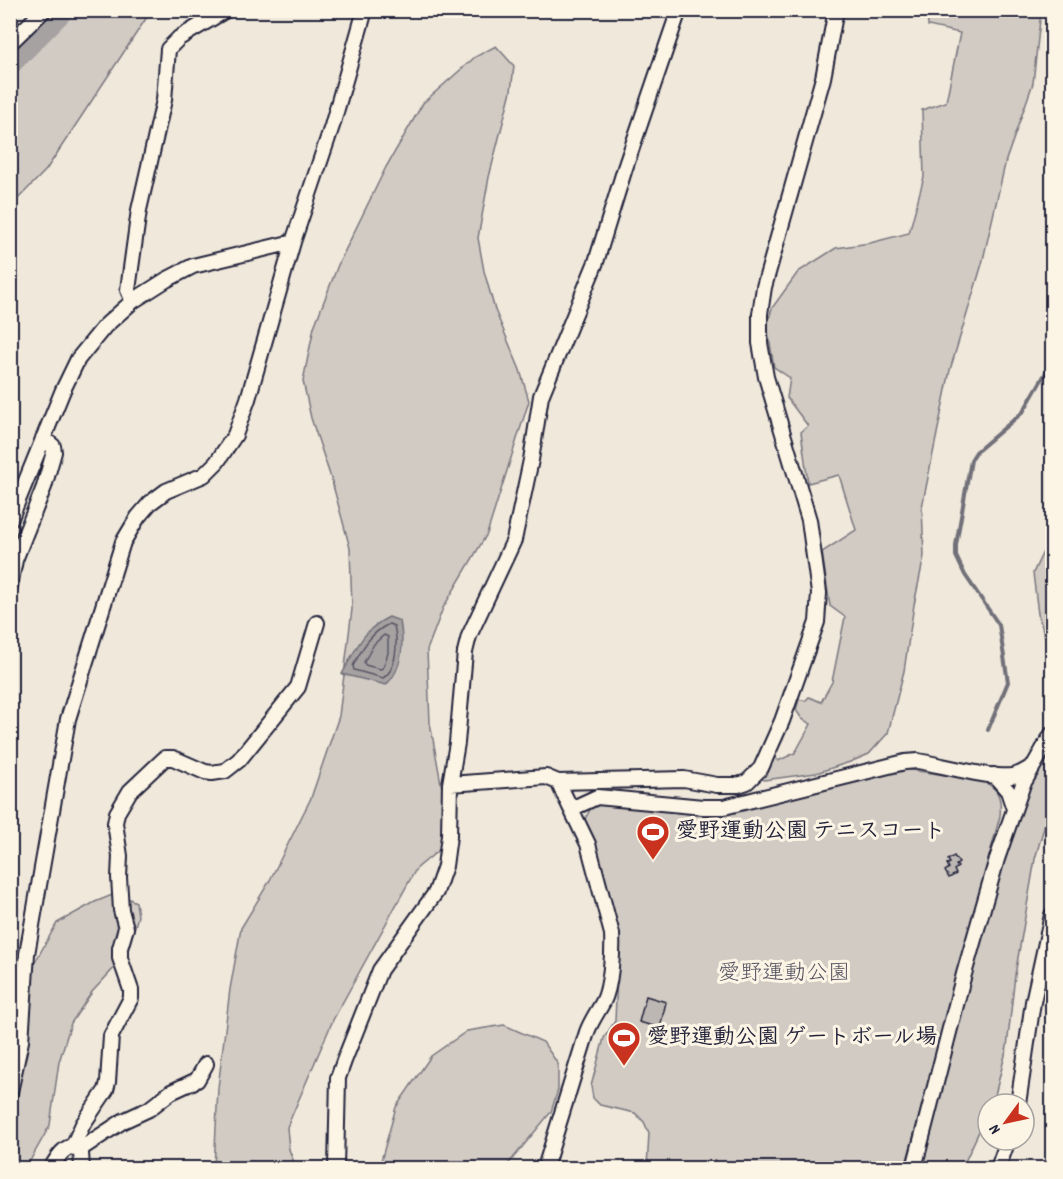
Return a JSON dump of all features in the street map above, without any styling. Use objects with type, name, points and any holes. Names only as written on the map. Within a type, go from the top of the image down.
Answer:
[{"type":"street","points":[[10,43],[44,10]]},
{"type":"street","points":[[133,301],[128,290],[139,210],[164,100],[168,49],[179,38],[226,10]]},
{"type":"street","points":[[10,1092],[21,1041],[27,954],[68,719],[123,542],[138,517],[150,503],[166,491],[204,475],[217,462],[235,435],[249,399],[293,242],[333,126],[365,10]]},
{"type":"street","points":[[336,1168],[338,1078],[380,970],[436,892],[445,866],[449,836],[450,784],[457,743],[465,652],[469,636],[514,540],[531,460],[541,396],[596,262],[625,168],[679,10]]},
{"type":"street","points":[[450,784],[546,777],[558,782],[684,779],[717,785],[738,785],[747,782],[761,768],[782,721],[817,622],[819,593],[808,520],[766,377],[760,344],[760,314],[764,287],[824,78],[836,10]]},
{"type":"street","points":[[10,520],[78,358],[105,326],[133,301],[166,279],[193,266],[293,242]]},
{"type":"street","points":[[10,586],[15,560],[44,488],[54,452],[48,440],[43,438]]},
{"type":"street","points":[[76,1148],[83,1124],[106,1090],[111,1036],[131,998],[131,990],[120,958],[120,948],[126,928],[122,910],[116,823],[122,803],[141,779],[165,758],[172,758],[205,772],[212,773],[231,768],[298,687],[317,623]]},
{"type":"street","points":[[914,1168],[964,974],[997,859],[1023,784],[1053,734]]},
{"type":"street","points":[[571,809],[597,797],[724,807],[905,762],[918,761],[993,776],[1011,777],[1034,766]]},
{"type":"street","points":[[993,776],[1008,791],[1014,809]]},
{"type":"street","points":[[545,1168],[591,1020],[604,1001],[613,945],[588,844],[558,782]]},
{"type":"street","points":[[1020,1092],[1033,1002],[1053,915]]},
{"type":"street","points":[[10,1020],[19,967],[22,958],[27,954]]},
{"type":"street","points":[[51,1168],[67,1148],[76,1148],[149,1109],[171,1092],[197,1080],[206,1064]]},
{"type":"street","points":[[76,1148],[82,1156],[82,1168]]},
{"type":"street","points":[[998,1168],[1004,1152]]},
{"type":"green space","points":[[36,11],[151,11],[46,170],[11,206],[11,37]]},
{"type":"green space","points":[[927,11],[1041,11],[1033,83],[1006,160],[982,264],[950,370],[922,507],[924,556],[904,671],[888,733],[869,754],[850,762],[816,773],[764,780],[758,776],[773,753],[778,761],[795,753],[811,724],[802,719],[796,710],[799,699],[805,701],[809,697],[821,702],[832,682],[845,617],[830,606],[822,552],[856,530],[839,475],[808,483],[801,432],[808,426],[787,398],[790,378],[774,367],[767,326],[772,308],[798,272],[836,248],[870,243],[909,233],[924,177],[922,110],[946,102],[960,33],[928,26]]},
{"type":"green space","points":[[496,46],[514,66],[511,91],[489,177],[478,238],[495,310],[520,370],[529,401],[487,534],[443,608],[427,650],[430,723],[447,816],[445,845],[416,869],[333,1020],[287,1127],[289,1149],[296,1168],[214,1168],[218,1088],[230,989],[241,928],[269,882],[311,798],[339,716],[352,609],[350,548],[331,478],[311,418],[303,381],[314,327],[338,265],[386,167],[423,103],[475,57]]},
{"type":"green space","points":[[1052,533],[1052,659],[1038,614],[1033,573]]},
{"type":"green space","points":[[1052,744],[1052,809],[1046,820],[1035,859],[1015,975],[1007,1047],[996,1092],[976,1092],[976,1138],[962,1168],[918,1168],[1005,846],[1019,804]]},
{"type":"green space","name":"愛野運動公園","points":[[904,769],[985,782],[995,789],[1000,809],[905,1168],[647,1168],[649,1133],[644,1122],[635,1113],[600,1105],[593,1098],[591,1086],[604,1038],[615,1021],[619,933],[591,837],[584,821],[592,806],[599,803],[708,816],[725,814]]},
{"type":"green space","points":[[117,893],[136,902],[138,916],[127,954],[92,992],[71,1023],[59,1062],[50,1125],[26,1168],[11,1168],[10,1023],[30,971],[57,923]]},
{"type":"green space","points":[[504,1025],[543,1042],[558,1064],[558,1090],[551,1112],[505,1168],[379,1168],[396,1107],[431,1056],[467,1031]]},
{"type":"water","points":[[389,617],[400,621],[402,638],[399,664],[392,679],[386,685],[342,674],[366,634]]},
{"type":"building","points":[[954,856],[959,863],[954,870],[956,874],[949,878],[945,871],[949,868],[948,860]]},
{"type":"building","points":[[646,996],[666,1002],[660,1028],[639,1022]]},
{"type":"waterway","points":[[10,65],[64,10]]},
{"type":"waterway","points":[[988,730],[1008,682],[999,625],[965,575],[956,556],[956,545],[971,460],[976,452],[1023,412],[1052,362]]},
{"type":"place","name":"愛野運動公園 テニスコート","points":[[653,861]]},
{"type":"place","name":"愛野運動公園 ゲートボール場","points":[[624,1067]]}]
